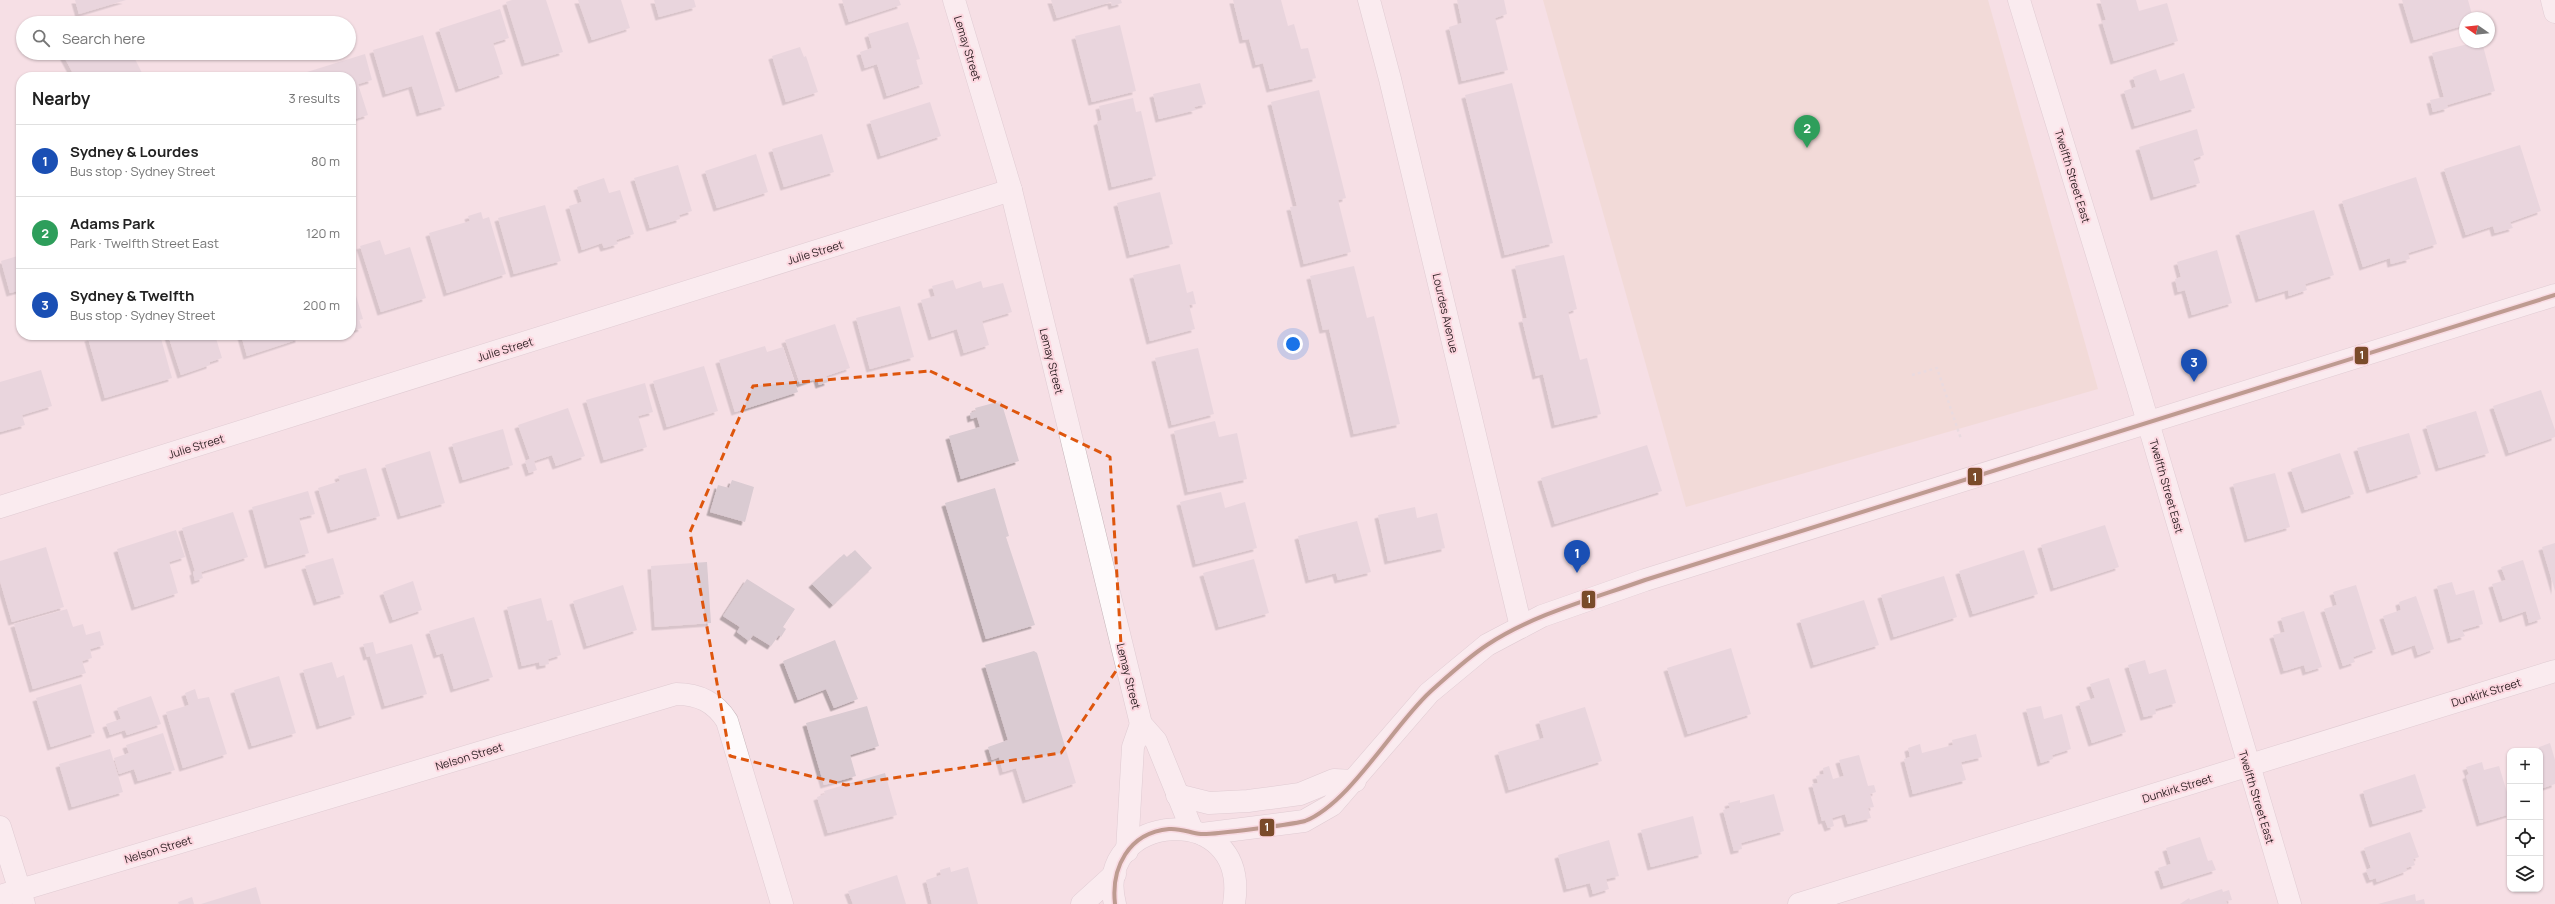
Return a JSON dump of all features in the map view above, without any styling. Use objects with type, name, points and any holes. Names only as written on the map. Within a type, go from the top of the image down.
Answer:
[{"type":"street","name":"Lemay Street","points":[[954,0],[1011,190],[1141,724],[1156,741],[1177,795],[1197,832]]},
{"type":"street","name":"Lourdes Avenue","points":[[1369,0],[1390,79],[1521,627]]},
{"type":"street","name":"Twelfth Street East","points":[[2019,0],[2148,422],[2290,904]]},
{"type":"street","points":[[2552,0],[2555,12]]},
{"type":"street","name":"Julie Street","points":[[0,507],[1011,190]]},
{"type":"street","points":[[1082,904],[1115,874],[1127,851],[1146,835],[1158,830],[1171,828],[1197,832],[1304,821],[1332,805],[1355,781],[1430,693],[1487,645],[1542,616],[1603,593],[2555,295]]},
{"type":"street","name":"Dunkirk Street","points":[[1799,904],[1827,900],[2248,765],[2555,671]]},
{"type":"street","name":"Nelson Street","points":[[15,897],[676,694],[690,694],[709,702],[720,711],[727,721],[782,904]]},
{"type":"street","name":"Lemay Street","points":[[1127,851],[1133,746],[1141,724]]},
{"type":"street","points":[[1177,795],[1209,803],[1248,801],[1300,794],[1334,780],[1355,781]]},
{"type":"street","points":[[0,827],[15,897]]},
{"type":"street","points":[[1197,832],[1217,845],[1232,866],[1236,892],[1234,904]]},
{"type":"street","points":[[1115,874],[1115,904]]},
{"type":"path","points":[[1912,375],[1937,368],[1961,439]]},
{"type":"highlighted area","points":[[930,371],[1110,457],[1122,662],[1061,753],[846,785],[730,756],[690,532],[753,386]]},
{"type":"shaded area","points":[[1543,0],[1988,0],[2098,389],[1686,507]]},
{"type":"building","points":[[75,0],[126,0],[79,14]]},
{"type":"building","points":[[512,0],[546,0],[563,52],[525,63],[506,2]]},
{"type":"building","points":[[578,0],[621,0],[630,28],[592,40]]},
{"type":"building","points":[[654,0],[694,0],[696,7],[659,17]]},
{"type":"building","points":[[842,0],[899,0],[901,5],[849,22]]},
{"type":"building","points":[[1051,0],[1121,0],[1122,3],[1112,6],[1111,2],[1057,18]]},
{"type":"building","points":[[1233,0],[1281,0],[1288,26],[1294,24],[1301,49],[1308,48],[1316,78],[1270,89],[1263,63],[1256,65],[1249,39],[1243,40]]},
{"type":"building","points":[[1457,0],[1504,0],[1507,14],[1495,18],[1508,70],[1462,81],[1449,27],[1462,23]]},
{"type":"building","points":[[2100,0],[2136,0],[2139,11],[2167,3],[2178,41],[2114,61],[2102,21],[2106,20]]},
{"type":"building","points":[[2402,0],[2468,0],[2471,12],[2459,12],[2459,27],[2414,40]]},
{"type":"building","points":[[500,9],[509,38],[493,43],[503,74],[459,89],[439,29]]},
{"type":"building","points":[[908,22],[920,59],[916,60],[923,84],[887,96],[877,64],[865,68],[860,52],[872,48],[868,34]]},
{"type":"building","points":[[1120,25],[1136,91],[1092,102],[1075,36]]},
{"type":"building","points":[[423,35],[445,106],[420,113],[412,86],[386,94],[373,50]]},
{"type":"building","points":[[2459,46],[2459,48],[2484,48],[2495,91],[2447,105],[2448,108],[2433,112],[2430,100],[2444,97],[2432,53]]},
{"type":"building","points":[[800,47],[804,57],[806,56],[818,92],[786,102],[772,56]]},
{"type":"building","points":[[365,54],[372,80],[358,84],[368,115],[356,119],[356,72],[307,72],[346,60],[356,60],[356,57]]},
{"type":"building","points":[[66,60],[136,60],[142,72],[72,72]]},
{"type":"building","points":[[2156,69],[2160,81],[2184,73],[2195,108],[2135,126],[2124,91],[2136,87],[2133,77]]},
{"type":"building","points":[[1200,83],[1206,104],[1194,107],[1196,110],[1159,119],[1153,94]]},
{"type":"building","points":[[1512,83],[1553,243],[1505,255],[1465,95]]},
{"type":"building","points":[[1319,90],[1346,198],[1338,200],[1351,252],[1304,264],[1290,207],[1297,206],[1271,102]]},
{"type":"building","points":[[1133,98],[1136,112],[1141,111],[1156,176],[1112,187],[1097,122],[1102,120],[1099,106]]},
{"type":"building","points":[[930,102],[941,136],[881,156],[870,121]]},
{"type":"building","points":[[2197,129],[2204,155],[2193,159],[2200,183],[2154,197],[2139,147]]},
{"type":"building","points":[[822,134],[834,172],[784,187],[772,149]]},
{"type":"building","points":[[2520,145],[2541,211],[2510,222],[2513,228],[2495,233],[2493,226],[2466,235],[2444,169]]},
{"type":"building","points":[[756,154],[768,192],[717,208],[705,171]]},
{"type":"building","points":[[678,165],[692,211],[679,215],[680,219],[650,228],[634,178]]},
{"type":"building","points":[[2416,177],[2437,244],[2408,253],[2410,259],[2391,264],[2390,258],[2363,267],[2342,201]]},
{"type":"building","points":[[604,178],[609,193],[620,190],[634,234],[616,240],[618,244],[604,248],[602,243],[582,250],[569,206],[582,202],[577,187]]},
{"type":"building","points":[[1160,192],[1173,244],[1130,255],[1117,203]]},
{"type":"building","points":[[545,205],[561,261],[514,274],[498,218]]},
{"type":"building","points":[[2314,210],[2334,275],[2305,284],[2307,290],[2289,296],[2288,290],[2259,299],[2239,232]]},
{"type":"building","points":[[481,212],[483,219],[489,217],[506,274],[447,293],[429,233],[470,221],[468,216]]},
{"type":"building","points":[[380,240],[385,255],[410,247],[426,298],[381,312],[360,246]]},
{"type":"building","points":[[2217,250],[2232,303],[2192,315],[2185,290],[2178,292],[2175,279],[2181,277],[2177,262]]},
{"type":"building","points":[[1564,255],[1577,309],[1568,312],[1580,360],[1587,358],[1601,414],[1555,425],[1543,374],[1536,376],[1522,319],[1527,318],[1515,266]]},
{"type":"building","points":[[16,256],[16,291],[10,293],[1,261]]},
{"type":"building","points":[[1180,264],[1187,293],[1193,291],[1196,304],[1189,305],[1195,329],[1150,341],[1133,275]]},
{"type":"building","points":[[1354,266],[1367,318],[1374,316],[1400,424],[1354,434],[1329,329],[1323,330],[1310,276]]},
{"type":"building","points":[[953,280],[956,289],[981,281],[983,288],[1003,283],[1012,312],[982,321],[989,345],[964,353],[957,329],[932,337],[921,300],[935,296],[932,286]]},
{"type":"building","points":[[356,296],[363,319],[359,320],[362,328],[356,330]]},
{"type":"building","points":[[900,306],[914,357],[870,369],[856,318]]},
{"type":"building","points":[[835,324],[850,368],[826,376],[828,382],[819,385],[817,378],[800,384],[785,340]]},
{"type":"building","points":[[89,340],[161,340],[172,378],[105,398]]},
{"type":"building","points":[[170,340],[217,340],[222,358],[210,362],[210,365],[181,375]]},
{"type":"building","points":[[242,340],[296,340],[247,356]]},
{"type":"building","points":[[765,346],[767,352],[783,347],[798,392],[735,412],[719,360]]},
{"type":"building","points":[[1198,348],[1214,414],[1172,425],[1155,358]]},
{"type":"building","points":[[704,366],[718,411],[667,427],[653,381]]},
{"type":"building","points":[[41,370],[52,406],[22,415],[25,425],[0,432],[0,382]]},
{"type":"building","points":[[645,383],[653,412],[638,416],[647,447],[604,460],[586,400]]},
{"type":"building","points":[[2541,390],[2555,430],[2555,437],[2509,453],[2493,406]]},
{"type":"building","points":[[1001,401],[1019,461],[961,479],[949,436],[980,427],[977,417],[971,419],[970,413],[976,411],[975,408]]},
{"type":"building","points":[[568,408],[585,456],[556,466],[552,455],[534,461],[537,470],[529,473],[525,461],[530,459],[518,425]]},
{"type":"building","points":[[2476,411],[2489,453],[2439,468],[2426,426]]},
{"type":"building","points":[[1215,421],[1219,437],[1237,433],[1247,479],[1188,492],[1174,431]]},
{"type":"building","points":[[503,429],[513,465],[463,480],[452,444]]},
{"type":"building","points":[[2409,433],[2421,474],[2370,490],[2357,448]]},
{"type":"building","points":[[1647,445],[1662,491],[1555,524],[1541,478]]},
{"type":"building","points":[[430,451],[445,503],[401,516],[385,465]]},
{"type":"building","points":[[2340,453],[2354,494],[2305,510],[2291,469]]},
{"type":"building","points":[[366,468],[380,516],[331,530],[318,488],[340,481],[338,476]]},
{"type":"building","points":[[2275,473],[2290,527],[2248,539],[2233,484]]},
{"type":"building","points":[[732,480],[754,487],[745,522],[710,512],[718,485],[729,488]]},
{"type":"building","points":[[995,488],[1009,536],[1006,537],[1035,625],[986,639],[945,503]]},
{"type":"building","points":[[308,491],[315,514],[299,518],[309,553],[268,565],[252,507]]},
{"type":"building","points":[[1221,492],[1225,508],[1245,502],[1257,548],[1196,564],[1180,502]]},
{"type":"building","points":[[1415,507],[1417,518],[1437,513],[1445,548],[1388,561],[1378,515]]},
{"type":"building","points":[[233,512],[248,557],[201,572],[203,578],[195,581],[193,572],[195,571],[182,528]]},
{"type":"building","points":[[1357,521],[1371,572],[1338,580],[1336,573],[1309,580],[1298,536]]},
{"type":"building","points":[[2105,525],[2119,567],[2054,588],[2041,545]]},
{"type":"building","points":[[176,530],[185,557],[169,562],[178,593],[135,607],[117,549]]},
{"type":"building","points":[[2555,543],[2555,591],[2542,547]]},
{"type":"building","points":[[46,547],[64,607],[12,622],[0,581],[0,561]]},
{"type":"building","points":[[855,550],[872,568],[833,605],[812,584],[844,554],[847,557]]},
{"type":"building","points":[[2024,550],[2038,594],[1973,614],[1959,571]]},
{"type":"building","points":[[333,558],[344,594],[317,602],[305,566]]},
{"type":"building","points":[[1254,559],[1269,613],[1219,627],[1203,573]]},
{"type":"building","points":[[2523,560],[2541,619],[2529,623],[2526,611],[2503,619],[2492,584],[2506,580],[2501,567]]},
{"type":"building","points":[[707,562],[711,623],[655,627],[651,566]]},
{"type":"building","points":[[1944,576],[1957,617],[1894,637],[1881,595]]},
{"type":"building","points":[[747,579],[795,609],[783,627],[786,629],[781,637],[779,635],[771,646],[753,635],[749,641],[737,632],[740,627],[723,616]]},
{"type":"building","points":[[413,581],[422,610],[393,620],[383,592]]},
{"type":"building","points":[[2452,582],[2456,595],[2474,590],[2483,624],[2462,630],[2465,636],[2451,640],[2437,586]]},
{"type":"building","points":[[623,585],[637,630],[587,646],[573,601]]},
{"type":"building","points":[[2356,585],[2376,649],[2353,657],[2355,662],[2343,666],[2324,609],[2337,605],[2333,592]]},
{"type":"building","points":[[2416,596],[2434,649],[2418,655],[2415,645],[2395,652],[2383,616],[2401,610],[2399,602]]},
{"type":"building","points":[[541,598],[547,621],[552,620],[561,655],[548,659],[549,664],[540,666],[539,662],[522,666],[507,607]]},
{"type":"building","points":[[1864,600],[1879,645],[1814,665],[1800,620]]},
{"type":"building","points":[[67,609],[73,627],[83,624],[86,635],[100,631],[104,645],[90,649],[92,658],[82,661],[86,673],[33,689],[14,624]]},
{"type":"building","points":[[2304,611],[2322,667],[2306,672],[2304,665],[2284,671],[2273,635],[2285,632],[2281,618]]},
{"type":"building","points":[[474,617],[493,677],[454,689],[443,653],[437,655],[429,631]]},
{"type":"building","points":[[835,640],[858,699],[834,708],[826,689],[798,700],[783,661]]},
{"type":"building","points":[[373,642],[376,654],[412,644],[427,694],[385,706],[370,656],[367,657],[363,644]]},
{"type":"building","points":[[1731,648],[1751,714],[1688,734],[1667,668]]},
{"type":"building","points":[[1034,651],[1037,653],[1076,783],[1026,800],[1016,768],[1003,772],[999,757],[992,760],[988,747],[1008,740],[985,665]]},
{"type":"building","points":[[2145,660],[2149,674],[2166,669],[2176,703],[2155,709],[2156,714],[2144,717],[2128,665]]},
{"type":"building","points":[[332,662],[337,678],[344,675],[355,715],[320,726],[303,670]]},
{"type":"building","points":[[279,676],[296,733],[252,746],[234,690]]},
{"type":"building","points":[[2109,678],[2126,732],[2092,743],[2079,703],[2095,698],[2090,684]]},
{"type":"building","points":[[81,684],[95,733],[51,747],[36,698]]},
{"type":"building","points":[[195,689],[198,699],[209,697],[227,754],[183,768],[166,712],[189,705],[185,693]]},
{"type":"building","points":[[151,696],[161,724],[127,735],[125,730],[110,735],[106,724],[121,719],[117,708]]},
{"type":"building","points":[[867,706],[879,746],[850,755],[856,776],[824,785],[806,723]]},
{"type":"building","points":[[2041,706],[2044,719],[2062,714],[2071,749],[2052,755],[2053,759],[2041,763],[2026,709]]},
{"type":"building","points":[[1585,707],[1602,761],[1509,790],[1498,752],[1544,738],[1539,721]]},
{"type":"building","points":[[163,733],[175,770],[138,781],[134,769],[119,774],[114,758],[129,753],[126,745]]},
{"type":"building","points":[[1976,734],[1982,757],[1961,762],[1966,780],[1913,794],[1904,759],[1910,757],[1908,748],[1920,744],[1922,753],[1953,745],[1952,740]]},
{"type":"building","points":[[2550,743],[2555,760],[2555,784],[2543,788],[2543,748],[2539,747]]},
{"type":"building","points":[[110,749],[123,792],[72,807],[59,764]]},
{"type":"building","points":[[1859,755],[1868,786],[1874,785],[1876,792],[1870,794],[1874,807],[1868,808],[1871,818],[1848,824],[1845,814],[1832,818],[1834,826],[1828,828],[1825,820],[1822,821],[1812,784],[1818,783],[1816,776],[1824,774],[1823,768],[1829,766],[1833,779],[1844,776],[1839,760]]},
{"type":"building","points":[[2482,762],[2484,770],[2499,766],[2507,792],[2507,815],[2480,823],[2466,776],[2469,774],[2466,767]]},
{"type":"building","points":[[885,773],[897,815],[828,833],[817,797],[825,794],[824,791]]},
{"type":"building","points":[[2415,774],[2426,808],[2373,824],[2363,791]]},
{"type":"building","points":[[1774,794],[1784,831],[1741,843],[1742,849],[1734,851],[1723,810],[1730,808],[1728,803],[1740,800],[1740,803]]},
{"type":"building","points":[[1693,816],[1702,854],[1651,867],[1641,830]]},
{"type":"building","points":[[2410,832],[2419,857],[2413,859],[2415,865],[2406,868],[2407,871],[2377,882],[2376,878],[2370,880],[2366,870],[2371,868],[2364,848]]},
{"type":"building","points":[[2200,837],[2208,861],[2212,860],[2216,870],[2164,886],[2158,868],[2171,864],[2166,848]]},
{"type":"building","points":[[1609,840],[1619,876],[1606,879],[1609,889],[1593,894],[1590,883],[1567,889],[1558,855]]},
{"type":"building","points":[[950,867],[951,872],[968,867],[978,904],[932,904],[926,880],[941,875],[940,870]]},
{"type":"building","points":[[897,875],[906,904],[853,904],[848,891]]},
{"type":"building","points":[[256,887],[261,904],[201,904]]},
{"type":"building","points":[[2222,889],[2223,892],[2229,890],[2232,900],[2226,901],[2227,904],[2180,904],[2189,898],[2190,900]]},
{"type":"building","points":[[2415,894],[2416,901],[2424,899],[2425,904],[2378,904]]},
{"type":"building","points":[[192,897],[194,904],[179,904],[178,902]]},
{"type":"transit line","name":"1","points":[[1115,904],[1114,891],[1116,878],[1125,854],[1143,837],[1155,832],[1169,829],[1178,829],[1201,834],[1253,829],[1305,821],[1322,812],[1355,781],[1401,724],[1430,692],[1480,650],[1524,624],[1564,608],[1645,580],[2555,295]]},
{"type":"place","name":"Adams Park","points":[[1807,148]]},
{"type":"place","name":"Sydney & Twelfth","points":[[2194,382]]},
{"type":"place","name":"Sydney & Lourdes","points":[[1577,573]]}]
